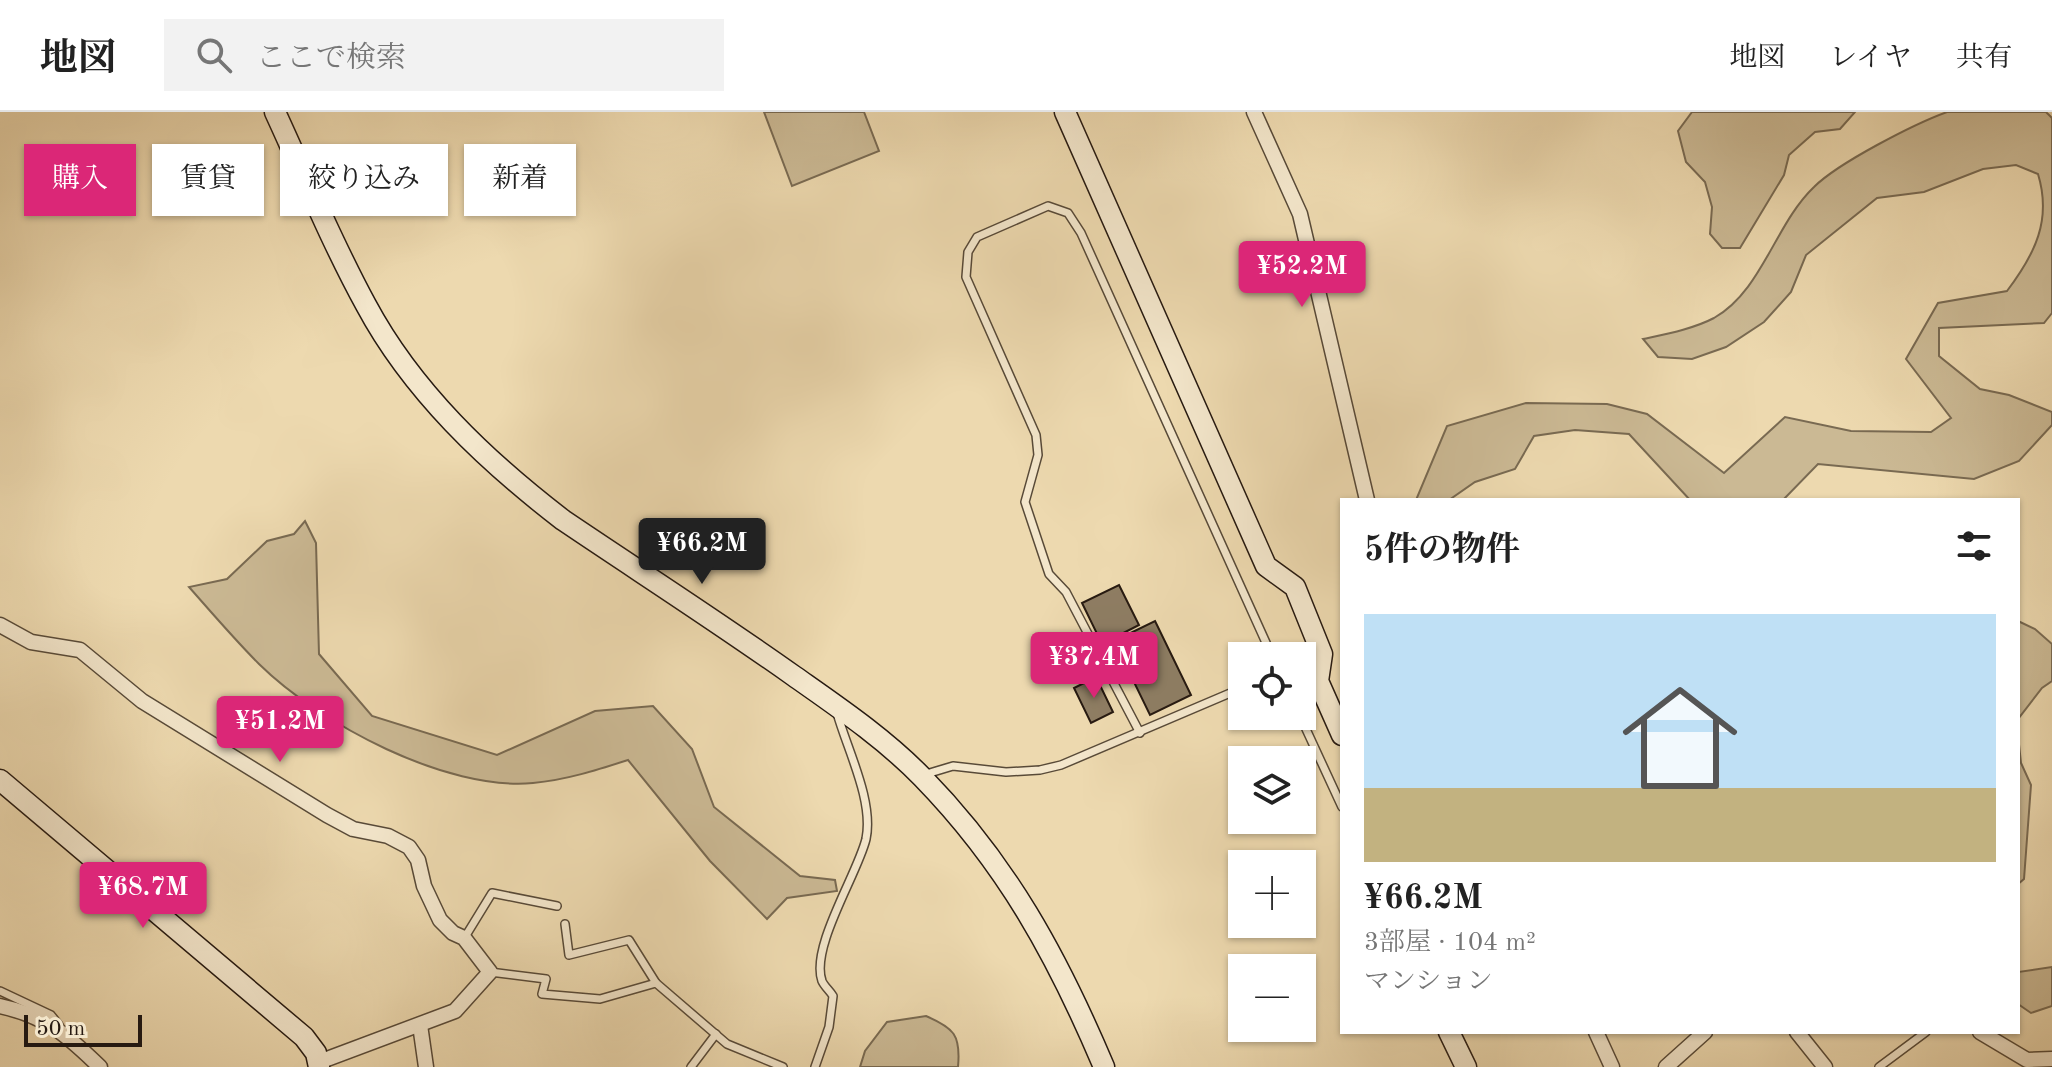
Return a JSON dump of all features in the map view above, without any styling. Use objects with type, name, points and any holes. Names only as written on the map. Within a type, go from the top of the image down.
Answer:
[{"type":"street","points":[[275,112],[367,307],[435,403],[467,437],[563,520],[835,703],[920,775],[993,859],[1030,913],[1062,973],[1104,1067]]},
{"type":"street","points":[[1065,112],[1266,566],[1295,587],[1322,654],[1318,681],[1340,730]]},
{"type":"street","points":[[1254,112],[1300,214],[1367,498]]},
{"type":"street","points":[[0,625],[31,642],[80,650],[142,701],[327,815],[353,829],[388,836],[409,847],[418,860],[424,886],[440,920],[453,933],[464,938],[490,972],[455,1011],[322,1065],[304,1037],[0,780]]},
{"type":"street","points":[[0,1006],[44,1019],[68,1036],[100,1067]]},
{"type":"street","points":[[420,1025],[426,1067]]},
{"type":"street","points":[[1450,1034],[1466,1067]]},
{"type":"street","points":[[1597,1034],[1612,1067]]},
{"type":"street","points":[[1666,1067],[1703,1034]]},
{"type":"street","points":[[1799,1034],[1825,1067]]},
{"type":"street","points":[[1983,1034],[2027,1060],[2052,1059]]},
{"type":"lane","points":[[1140,733],[1066,592],[1049,574],[1029,518],[1025,502],[1038,455],[1036,435],[966,277],[968,252],[977,237],[1048,206],[1068,213],[1088,248],[1266,642]]},
{"type":"lane","points":[[920,775],[953,766],[1006,772],[1040,770],[1082,758],[1228,694]]},
{"type":"lane","points":[[815,1067],[829,1027],[833,996],[821,979],[823,952],[841,895],[866,838],[862,785],[835,703]]},
{"type":"lane","points":[[1306,730],[1340,803]]},
{"type":"lane","points":[[464,938],[492,893],[557,906]]},
{"type":"lane","points":[[565,924],[569,955],[629,940],[656,983],[727,1044],[783,1067]]},
{"type":"lane","points":[[490,972],[546,979],[542,994],[600,999],[656,983]]},
{"type":"lane","points":[[0,991],[51,1015],[68,1036]]},
{"type":"lane","points":[[691,1067],[716,1034]]},
{"type":"lane","points":[[1879,1067],[1923,1034]]},
{"type":"shaded area","points":[[764,112],[864,112],[879,151],[792,186]]},
{"type":"shaded area","points":[[1692,112],[1855,112],[1840,129],[1815,132],[1789,155],[1784,175],[1740,248],[1722,248],[1710,234],[1712,207],[1705,182],[1686,162],[1678,131]]},
{"type":"shaded area","points":[[1947,112],[2046,112],[2052,118],[2052,313],[2044,323],[1939,328],[1939,356],[1980,389],[2009,395],[2052,412],[2052,425],[2019,461],[1974,479],[1818,464],[1785,498],[1688,498],[1629,434],[1575,430],[1534,436],[1515,469],[1475,482],[1452,498],[1417,498],[1447,426],[1526,403],[1607,404],[1647,414],[1724,473],[1785,417],[1851,431],[1931,432],[1951,418],[1906,359],[1938,303],[2007,291],[2026,264],[2042,221],[2042,191],[2038,174],[2016,165],[1983,169],[1924,192],[1877,198],[1806,255],[1791,292],[1764,322],[1726,347],[1692,359],[1658,357],[1643,339],[1697,325],[1714,318],[1730,306],[1756,274],[1800,202],[1814,187],[1840,167],[1916,125]]},
{"type":"shaded area","points":[[305,521],[316,543],[319,654],[372,716],[497,755],[595,711],[653,706],[692,749],[714,807],[800,876],[835,880],[837,891],[787,898],[767,919],[710,861],[628,760],[557,780],[499,783],[424,765],[386,749],[315,709],[259,664],[189,587],[227,579],[267,541],[294,534]]},
{"type":"shaded area","points":[[2020,622],[2035,629],[2052,644],[2052,681],[2042,688],[2020,716]]},
{"type":"shaded area","points":[[2020,754],[2031,785],[2024,879],[2020,882]]},
{"type":"shaded area","points":[[2052,967],[2052,1006],[2031,1013],[2020,1005],[2020,972]]},
{"type":"shaded area","points":[[926,1016],[954,1034],[958,1047],[958,1067],[860,1067],[865,1051],[887,1022]]},
{"type":"building","points":[[1119,585],[1139,625],[1102,644],[1082,603]]},
{"type":"building","points":[[1155,621],[1191,695],[1150,715],[1114,641]]},
{"type":"building","points":[[1096,677],[1113,712],[1091,723],[1074,688]]}]
